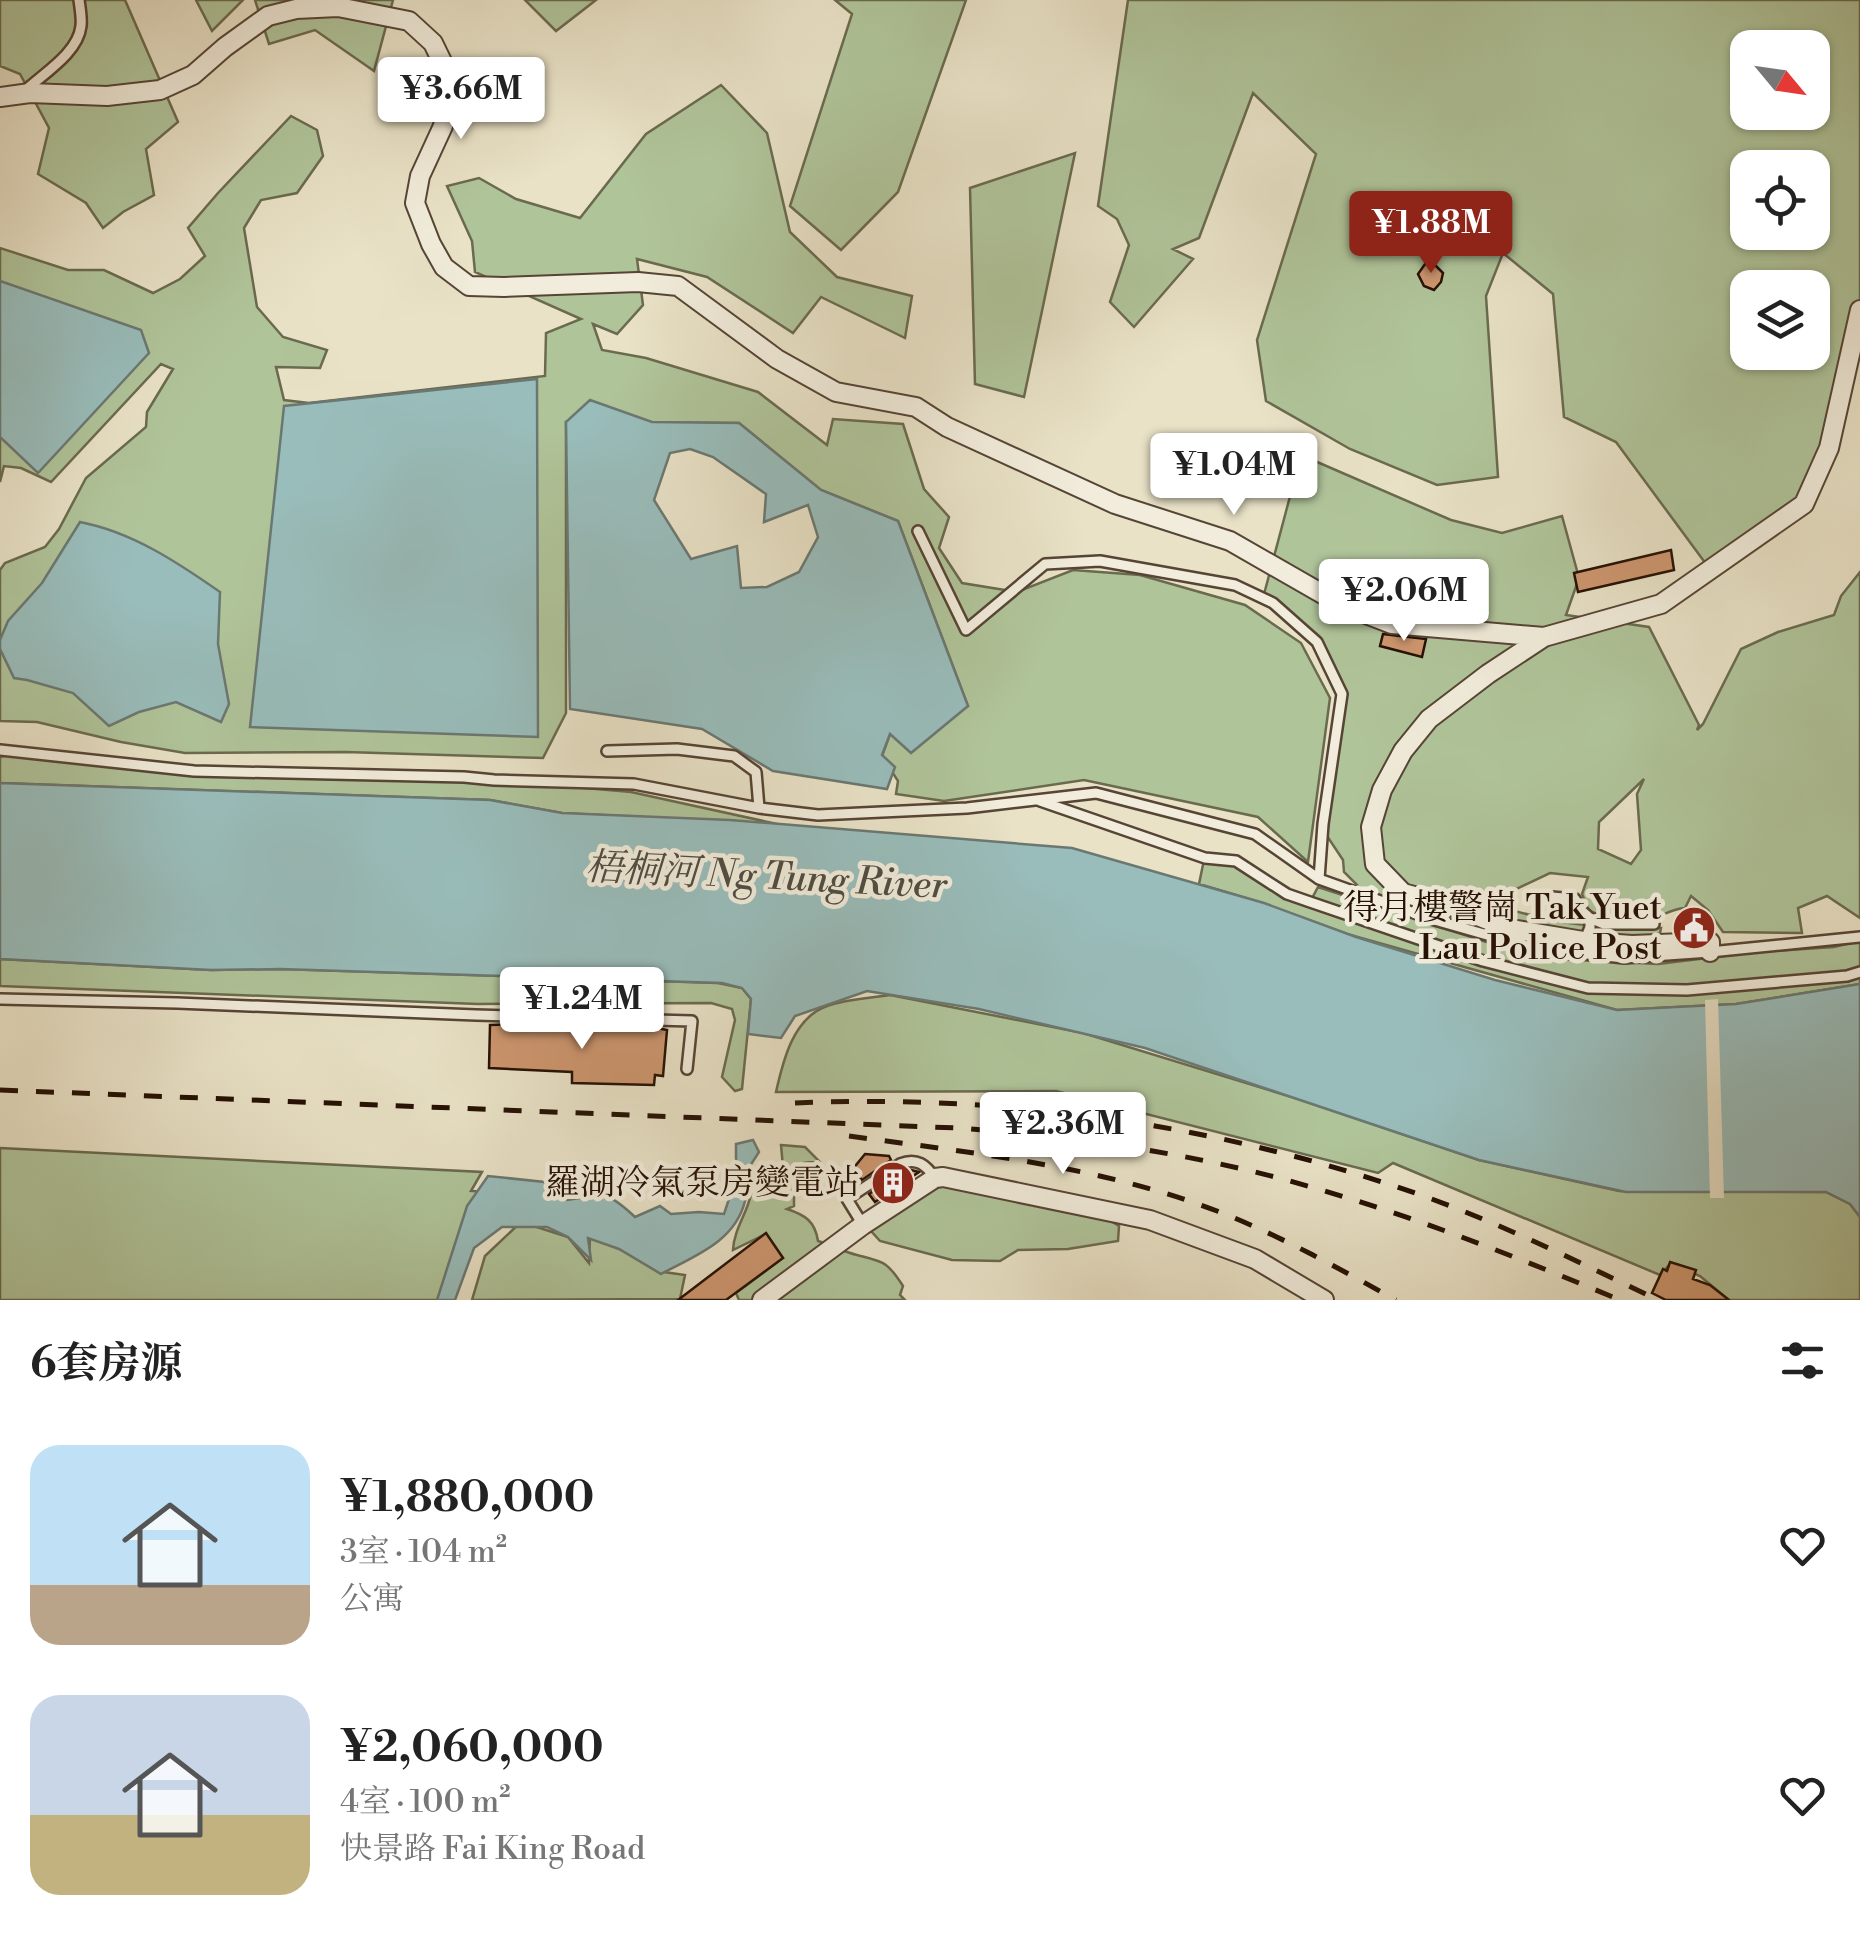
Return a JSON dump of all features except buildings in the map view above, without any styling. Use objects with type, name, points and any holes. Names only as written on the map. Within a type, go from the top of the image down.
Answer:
[{"type":"street","points":[[0,97],[106,96],[160,90],[193,76],[225,46],[268,16],[296,9],[338,7],[409,21],[433,43],[450,78],[442,126],[420,176],[415,203],[444,267],[469,286],[638,282],[678,286],[777,360],[836,392],[916,407],[947,427],[1115,504],[1230,541],[1340,604],[1392,624],[1544,638]]},
{"type":"street","points":[[1710,952],[1710,942],[1585,942],[1512,929],[1403,892],[1375,864],[1372,827],[1382,790],[1403,751],[1429,720],[1488,674],[1544,638],[1661,604],[1804,504],[1830,448],[1860,310]]},
{"type":"street","points":[[762,1300],[863,1225],[935,1178],[943,1177],[1150,1220],[1255,1259],[1324,1300]]},
{"type":"lane","points":[[21,94],[65,55],[77,39],[82,25],[79,0]]},
{"type":"lane","points":[[918,531],[966,630],[1045,564],[1100,561],[1235,586],[1273,603],[1318,642],[1342,694],[1319,879]]},
{"type":"lane","points":[[607,751],[677,749],[734,756],[756,772],[759,808]]},
{"type":"lane","points":[[0,750],[194,770],[634,784],[818,815],[967,808],[1096,793],[1255,834],[1319,879],[1431,919],[1534,948],[1624,958],[1860,937]]},
{"type":"lane","points":[[1038,800],[1206,858],[1236,860],[1287,894],[1483,961],[1588,988],[1687,990],[1860,972]]},
{"type":"lane","points":[[1540,896],[1575,899],[1590,918],[1604,924],[1654,924]]},
{"type":"lane","points":[[1585,942],[1590,918]]},
{"type":"lane","points":[[0,999],[692,1021],[687,1069]]},
{"type":"lane","points":[[863,1225],[847,1199],[900,1164],[920,1162],[935,1178]]},
{"type":"green space","points":[[0,0],[125,0],[178,122],[146,149],[154,195],[103,228],[86,203],[38,174],[49,128],[20,74],[0,66]]},
{"type":"green space","points":[[196,0],[243,0],[212,31]]},
{"type":"green space","points":[[255,0],[393,0],[374,71],[315,30],[269,44]]},
{"type":"green space","points":[[525,0],[596,0],[556,31]]},
{"type":"green space","points":[[835,0],[966,0],[898,192],[841,250],[790,206],[852,14]]},
{"type":"green space","points":[[1128,0],[1860,0],[1857,327],[1804,504],[1709,568],[1616,442],[1564,417],[1553,294],[1503,253],[1486,296],[1498,477],[1437,485],[1350,449],[1266,401],[1257,340],[1316,154],[1253,93],[1199,238],[1173,249],[1193,259],[1134,327],[1110,302],[1129,245],[1117,219],[1098,206]]},
{"type":"green space","points":[[721,85],[767,133],[790,232],[837,277],[912,296],[905,338],[821,297],[793,333],[707,277],[637,259],[643,305],[617,334],[593,324],[602,350],[646,358],[758,392],[827,445],[833,419],[903,424],[924,489],[949,517],[939,548],[962,583],[1017,592],[1073,570],[1140,575],[1245,605],[1301,643],[1330,698],[1308,862],[1258,817],[1084,780],[944,801],[896,794],[898,781],[882,756],[890,734],[968,706],[898,521],[821,490],[739,423],[566,422],[566,713],[543,758],[345,752],[185,753],[37,722],[0,721],[0,570],[5,563],[45,547],[86,478],[146,427],[147,412],[173,369],[161,364],[51,482],[21,468],[4,466],[0,482],[0,248],[68,270],[104,270],[153,293],[180,279],[205,256],[188,228],[291,116],[317,130],[323,156],[297,193],[261,200],[244,228],[257,307],[283,337],[327,350],[320,368],[276,367],[284,400],[309,403],[545,376],[546,333],[581,319],[475,272],[472,241],[447,186],[479,178],[516,199],[580,218],[646,134]]},
{"type":"green space","points":[[1075,153],[1024,397],[975,384],[970,188]]},
{"type":"green space","points":[[1301,455],[1451,520],[1502,533],[1562,516],[1579,578],[1566,615],[1649,627],[1699,725],[1697,730],[1741,649],[1778,632],[1834,615],[1841,596],[1860,572],[1860,918],[1827,896],[1798,908],[1802,933],[1723,932],[1708,910],[1691,896],[1685,908],[1646,920],[1621,920],[1589,911],[1582,894],[1588,877],[1550,873],[1487,903],[1466,905],[1454,924],[1369,897],[1344,872],[1343,860],[1323,830],[1339,688],[1310,636],[1263,598]],"holes":[[[1644,779],[1637,794],[1641,850],[1631,864],[1598,849],[1599,822]]]},
{"type":"green space","points":[[18,752],[142,765],[494,780],[631,792],[777,824],[562,813],[490,800],[0,783],[0,757]]},
{"type":"green space","points":[[1204,860],[1236,861],[1310,902],[1318,887],[1514,951],[1556,959],[1658,964],[1834,947],[1860,941],[1860,984],[1736,1004],[1617,1010],[1347,934],[1199,884]]},
{"type":"green space","points":[[1492,905],[1585,925],[1582,936],[1526,925],[1476,908]]},
{"type":"green space","points":[[1597,928],[1661,928],[1660,933],[1651,936],[1592,937]]},
{"type":"green space","points":[[0,959],[211,970],[718,983],[742,988],[751,999],[742,1089],[735,1091],[722,1077],[735,1020],[732,1009],[711,1003],[478,1004],[0,986]]},
{"type":"green space","points":[[890,995],[1083,1033],[1479,1160],[1619,1191],[1826,1192],[1850,1204],[1860,1217],[1860,1300],[1729,1300],[1700,1276],[1671,1263],[1660,1275],[1393,1163],[1378,1173],[1056,1091],[776,1092],[791,1042],[815,1012],[842,1002]]},
{"type":"green space","points":[[781,1145],[805,1147],[819,1161],[804,1163],[797,1172],[794,1206],[787,1209],[808,1220],[818,1241],[889,1267],[903,1286],[900,1295],[905,1300],[739,1300],[736,1293],[783,1258],[766,1234],[733,1250],[751,1194],[743,1182],[763,1172],[781,1182]]},
{"type":"green space","points":[[0,1148],[482,1172],[471,1191],[518,1194],[454,1248],[438,1300],[0,1300]]},
{"type":"green space","points":[[947,1186],[1085,1205],[1119,1226],[1118,1241],[1068,1249],[1018,1250],[1000,1261],[952,1260],[880,1241],[871,1231],[933,1188]]},
{"type":"green space","points":[[521,1222],[568,1237],[589,1263],[590,1234],[664,1272],[685,1275],[680,1299],[472,1300],[485,1256]]},
{"type":"water","points":[[0,281],[141,330],[149,353],[38,473],[0,437]]},
{"type":"water","points":[[537,379],[538,737],[250,727],[284,406]]},
{"type":"water","points":[[590,400],[652,422],[739,423],[821,490],[898,521],[968,706],[911,753],[890,734],[882,755],[895,767],[887,789],[773,771],[702,729],[570,709],[566,422]],"holes":[[[690,449],[713,457],[766,494],[764,522],[808,505],[818,537],[799,572],[767,587],[741,588],[737,546],[691,559],[654,500],[670,453]]]},
{"type":"water","points":[[80,522],[136,541],[220,592],[218,644],[229,704],[221,722],[176,702],[139,712],[109,726],[73,693],[14,678],[0,649],[8,621],[42,583]]},
{"type":"water","name":"梧桐河 Ng Tung River","points":[[0,783],[490,800],[562,813],[730,820],[1072,848],[1264,903],[1356,937],[1495,980],[1617,1010],[1736,1004],[1860,984],[1860,1217],[1850,1204],[1826,1192],[1626,1192],[1479,1160],[1145,1048],[979,1009],[867,991],[795,1016],[781,1038],[748,1034],[751,999],[742,988],[722,983],[211,970],[0,959]]},
{"type":"water","points":[[753,1140],[759,1152],[743,1177],[745,1201],[732,1227],[712,1246],[661,1274],[619,1249],[588,1238],[591,1260],[568,1237],[547,1227],[502,1227],[474,1248],[455,1300],[437,1300],[467,1206],[488,1176],[554,1183],[567,1200],[604,1196],[635,1217],[660,1206],[671,1214],[724,1214],[736,1178],[736,1144]]},
{"type":"pier","points":[[1718,999],[1724,1198],[1710,1198],[1705,1000]]},
{"type":"railway","points":[[0,1090],[957,1128],[1046,1136],[1179,1156],[1267,1175],[1389,1211],[1620,1300]]},
{"type":"railway","points":[[795,1103],[956,1104],[1037,1110],[1196,1133],[1274,1151],[1429,1198],[1545,1246],[1658,1300]]},
{"type":"railway","points":[[849,1136],[1036,1163],[1172,1196],[1263,1231],[1396,1300]]},
{"type":"place","name":"得月樓警崗 Tak Yuet Lau Police Post","points":[[1694,928]]},
{"type":"place","name":"羅湖冷氣泵房變電站","points":[[893,1183]]}]
